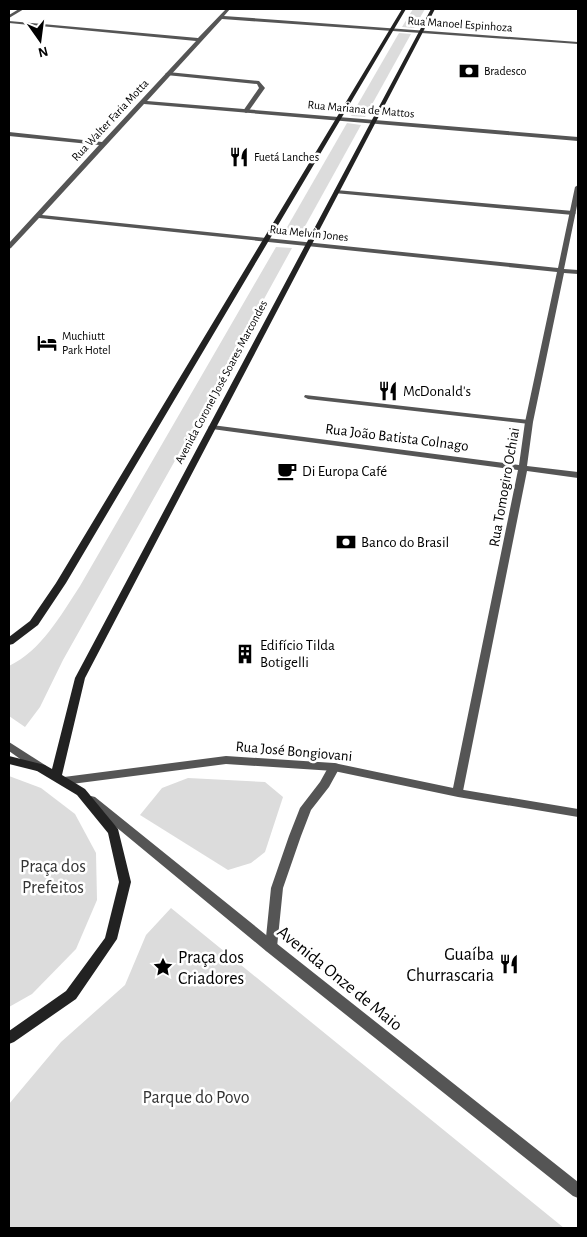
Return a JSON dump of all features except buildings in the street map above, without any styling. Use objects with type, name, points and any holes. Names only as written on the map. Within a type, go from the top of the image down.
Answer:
[{"type":"main road","points":[[9,642],[34,623],[61,584],[404,9]]},
{"type":"main road","name":"Avenida Coronel José Soares Marcondes","points":[[60,779],[80,678],[434,9]]},
{"type":"main road","points":[[9,760],[41,768],[81,792],[114,832],[125,882],[111,940],[71,995],[9,1038]]},
{"type":"street","points":[[9,17],[22,9]]},
{"type":"street","name":"Rua Walter Faria Motta","points":[[9,247],[228,9]]},
{"type":"street","name":"Rua Manoel Espinhoza","points":[[220,17],[578,43]]},
{"type":"street","points":[[9,22],[200,40]]},
{"type":"street","points":[[168,74],[259,83],[262,88],[246,111]]},
{"type":"street","name":"Rua Mariana de Mattos","points":[[143,102],[578,139]]},
{"type":"street","points":[[9,134],[104,144]]},
{"type":"street","name":"Rua Tomogiro Ochiai","points":[[458,793],[523,467],[529,422],[578,187]]},
{"type":"street","points":[[336,192],[573,213]]},
{"type":"street","name":"Rua Melvin Jones","points":[[38,216],[578,272]]},
{"type":"street","points":[[308,397],[529,422]]},
{"type":"street","name":"Rua João Batista Colnago","points":[[212,427],[578,474]]},
{"type":"street","points":[[9,746],[41,768]]},
{"type":"street","name":"Rua José Bongiovani","points":[[60,779],[226,760],[334,767],[458,793],[578,813]]},
{"type":"street","points":[[271,947],[278,888],[295,836],[306,808],[325,784],[334,767]]},
{"type":"street","name":"Avenida Onze de Maio","points":[[81,792],[271,947],[578,1191]]},
{"type":"green space","points":[[413,9],[425,9],[414,28],[402,27]]},
{"type":"green space","points":[[399,33],[411,34],[365,117],[351,116]]},
{"type":"green space","points":[[347,123],[361,125],[299,237],[282,236]]},
{"type":"green space","points":[[276,247],[292,248],[63,660],[40,707],[25,727],[9,716],[9,666],[21,659],[41,642],[80,586]]},
{"type":"green space","name":"Praça dos Prefeitos","points":[[9,776],[41,788],[75,814],[96,853],[97,900],[76,949],[32,994],[9,1007]]},
{"type":"green space","points":[[188,778],[265,782],[283,797],[265,852],[251,863],[228,870],[140,815],[162,788]]},
{"type":"green space","name":"Parque do Povo","points":[[171,908],[564,1228],[9,1228],[9,1104],[61,1042],[125,985],[146,935]]},
{"type":"place","name":"Bradesco","points":[[469,71]]},
{"type":"place","name":"Fuetá Lanches","points":[[239,157]]},
{"type":"place","name":"Muchiutt Park Hotel","points":[[47,343]]},
{"type":"place","name":"McDonald's","points":[[388,391]]},
{"type":"place","name":"Di Europa Café","points":[[287,471]]},
{"type":"place","name":"Banco do Brasil","points":[[346,542]]},
{"type":"place","name":"Edifício Tilda Botigelli","points":[[245,654]]},
{"type":"place","name":"Guaíba Churrascaria","points":[[509,964]]},
{"type":"place","name":"Praça dos Criadores","points":[[163,967]]}]
